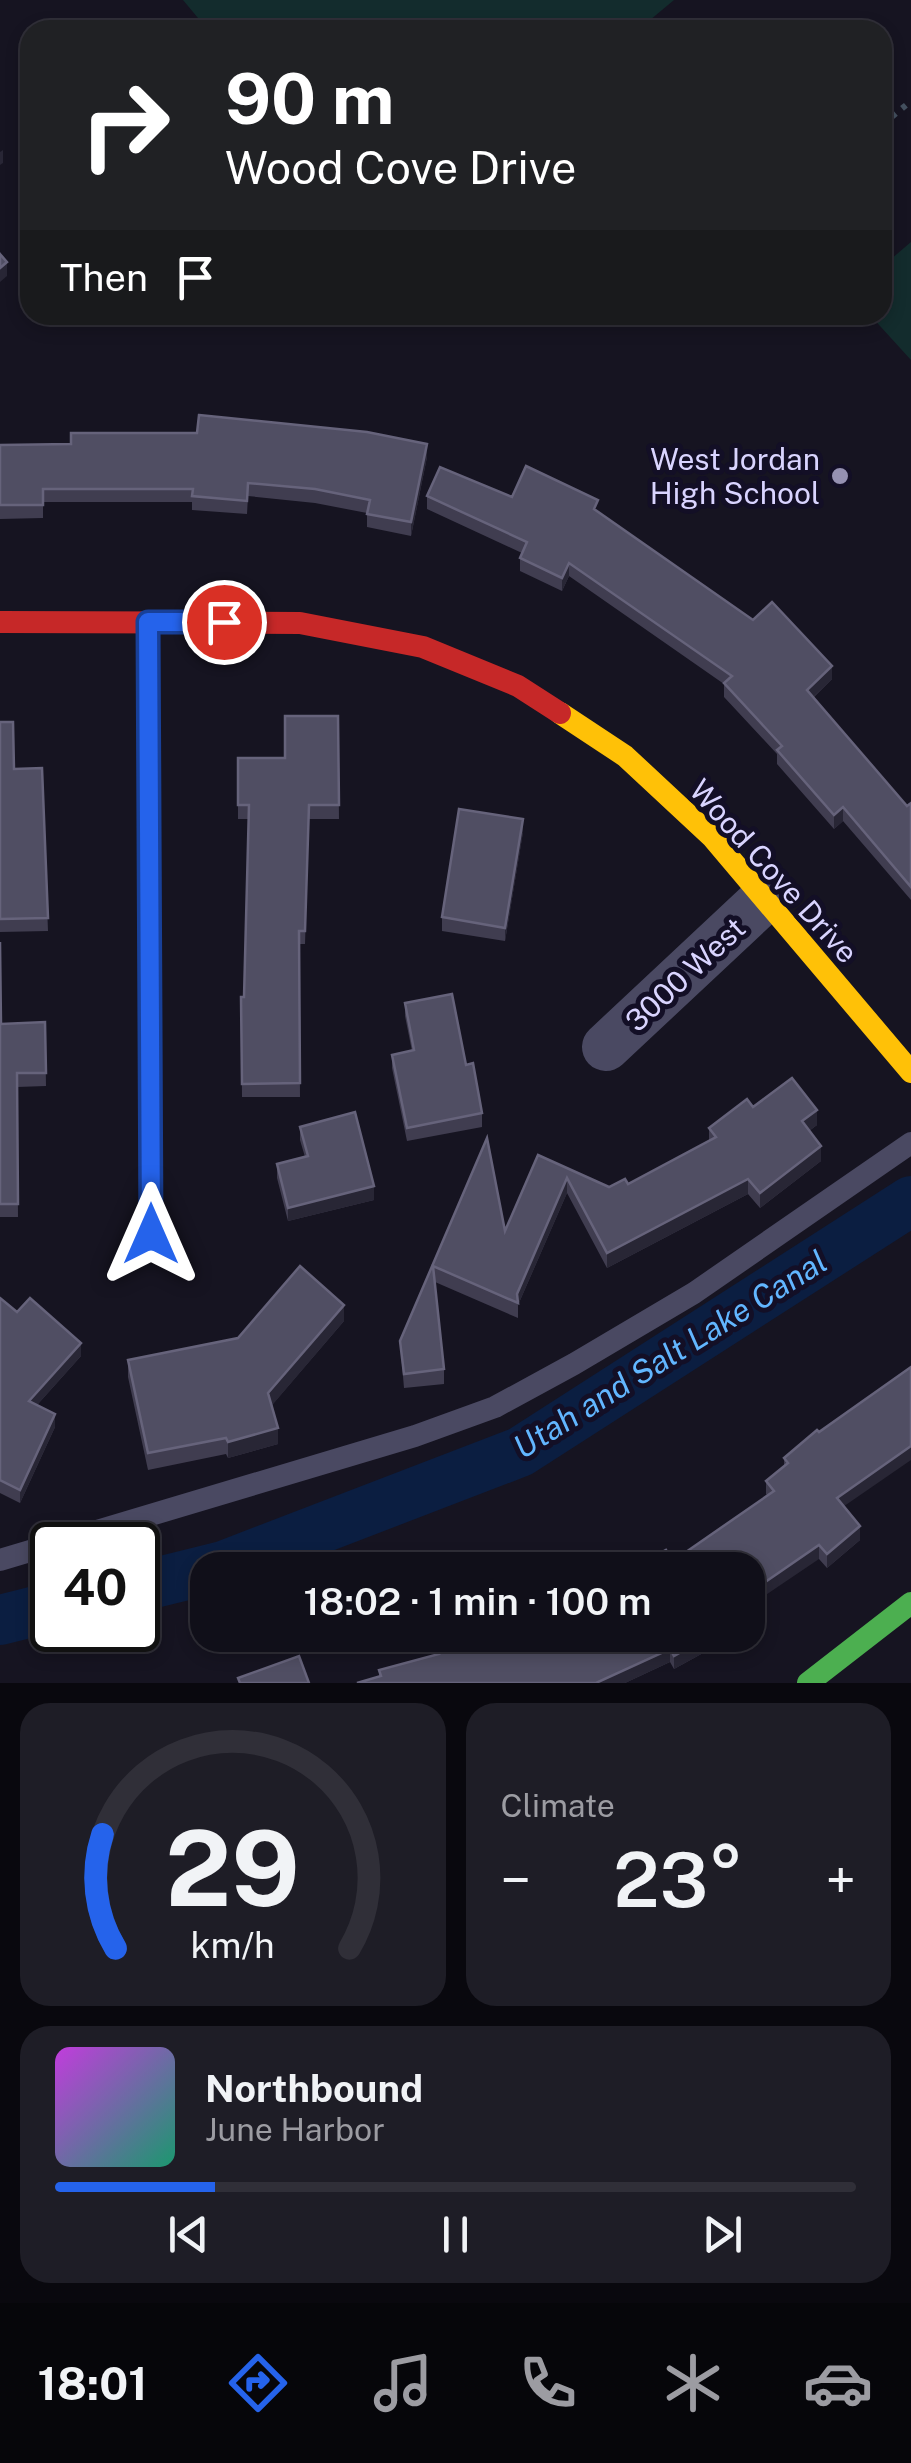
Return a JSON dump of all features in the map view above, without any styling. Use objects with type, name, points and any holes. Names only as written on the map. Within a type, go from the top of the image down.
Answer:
[{"type":"street","name":"Wood Cove Drive","points":[[0,622],[300,623],[423,646],[518,686],[624,756],[712,837],[911,1072]]},
{"type":"street","points":[[148,622],[151,1234]]},
{"type":"street","name":"3000 West","points":[[606,1047],[764,900]]},
{"type":"street","points":[[808,1683],[911,1603]]},
{"type":"lane","points":[[0,1560],[415,1436],[494,1407],[694,1293],[911,1143]]},
{"type":"path","points":[[892,117],[911,101]]},
{"type":"green space","points":[[183,0],[674,0],[650,20],[200,20]]},
{"type":"green space","points":[[911,242],[911,360],[879,325],[892,325],[892,258]]},
{"type":"building","points":[[199,415],[367,432],[427,444],[411,522],[367,514],[370,500],[315,489],[248,483],[247,501],[192,496],[193,489],[43,489],[43,505],[0,505],[0,445],[71,444],[71,433],[197,433]]},
{"type":"building","points":[[526,466],[598,500],[594,509],[753,620],[772,602],[832,666],[807,690],[907,806],[911,803],[911,887],[843,807],[834,815],[777,750],[782,746],[724,683],[732,676],[569,563],[562,578],[520,558],[527,542],[427,496],[440,467],[512,497]]},
{"type":"building","points":[[285,716],[338,716],[339,805],[309,805],[305,931],[299,931],[300,1083],[242,1084],[241,997],[249,805],[238,805],[238,758],[285,758]]},
{"type":"building","points":[[0,722],[13,722],[14,769],[42,768],[48,918],[0,919]]},
{"type":"building","points":[[459,809],[523,819],[505,928],[442,917]]},
{"type":"building","points":[[0,942],[1,1024],[45,1022],[46,1073],[17,1073],[18,1204],[0,1204]]},
{"type":"building","points":[[452,994],[466,1065],[473,1063],[482,1113],[407,1128],[392,1055],[414,1050],[405,1003]]},
{"type":"building","points":[[792,1078],[817,1110],[802,1121],[821,1146],[760,1193],[748,1179],[607,1253],[567,1178],[517,1294],[518,1303],[433,1266],[444,1369],[404,1374],[400,1341],[487,1138],[505,1231],[538,1155],[609,1187],[625,1179],[628,1184],[716,1137],[709,1128],[747,1099],[753,1107]]},
{"type":"building","points":[[355,1112],[374,1186],[288,1208],[277,1164],[308,1156],[300,1127]]},
{"type":"building","points":[[300,1266],[344,1305],[268,1393],[278,1428],[228,1442],[226,1438],[148,1453],[128,1360],[238,1338]]},
{"type":"building","points":[[0,1298],[17,1312],[30,1298],[81,1343],[29,1401],[55,1414],[20,1490],[0,1480]]},
{"type":"building","points":[[911,1367],[911,1446],[837,1498],[860,1526],[827,1554],[819,1545],[765,1582],[765,1552],[686,1552],[774,1491],[766,1481],[788,1463],[784,1458]]},
{"type":"building","points":[[663,1652],[596,1683],[357,1683],[381,1676],[379,1670],[439,1654]]},
{"type":"building","points":[[299,1656],[309,1683],[240,1683],[238,1678]]},
{"type":"waterway","name":"Utah and Salt Lake Canal","points":[[160,1582],[223,1566],[520,1452],[911,1201]]},
{"type":"waterway","name":"Utah and Salt Lake Canal","points":[[0,1620],[30,1612]]},
{"type":"traffic: fast","points":[[148,622],[151,1233]]},
{"type":"traffic: fast","points":[[808,1683],[911,1603]]},
{"type":"traffic: slow","points":[[560,713],[625,756],[712,837],[911,1072]]},
{"type":"traffic: jam","points":[[0,622],[300,623],[423,647],[518,686],[560,713]]},
{"type":"place","name":"West Jordan High School","points":[[840,476]]},
{"type":"route","points":[[151,1234],[148,622],[224,622]]}]
